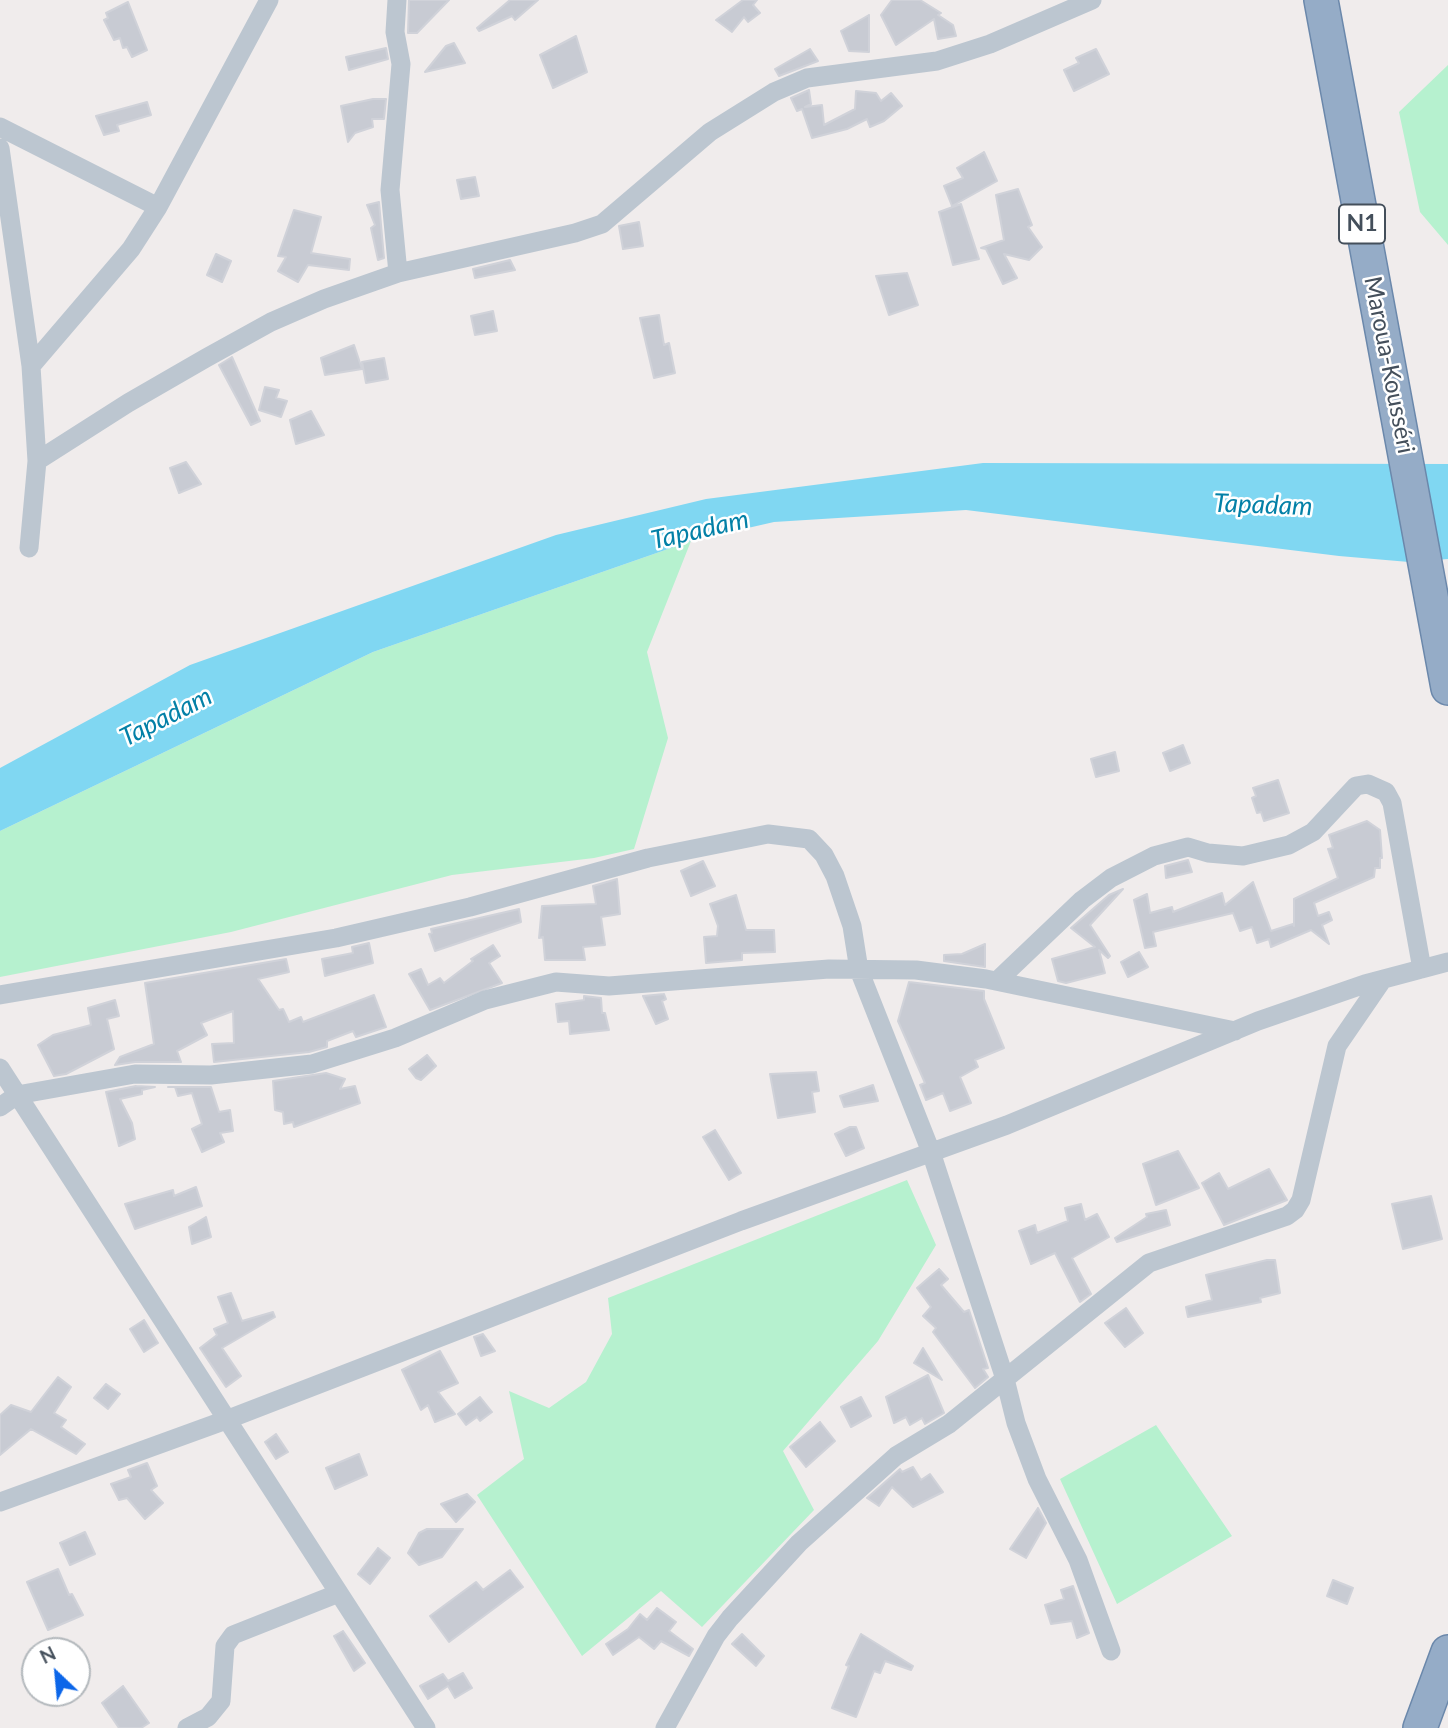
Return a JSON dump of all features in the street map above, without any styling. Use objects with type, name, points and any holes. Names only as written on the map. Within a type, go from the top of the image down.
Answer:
[{"type":"highway","name":"Maroua-Kousséri","points":[[1321,0],[1429,580],[1443,632],[1448,688]]},
{"type":"highway","points":[[1420,1728],[1448,1652]]},
{"type":"street","points":[[31,366],[131,249],[158,207],[270,0]]},
{"type":"street","points":[[397,0],[395,32],[401,64],[390,190],[398,273]]},
{"type":"street","points":[[37,461],[128,402],[271,322],[398,273],[575,233],[602,223],[710,132],[774,92],[807,78],[937,61],[990,44],[1092,0]]},
{"type":"street","points":[[0,127],[158,207]]},
{"type":"street","points":[[0,148],[31,366],[37,461],[29,548]]},
{"type":"street","points":[[997,981],[1082,900],[1111,878],[1154,856],[1188,847],[1208,853],[1243,856],[1289,845],[1313,832],[1356,786],[1368,784],[1386,792],[1391,803],[1422,969]]},
{"type":"street","points":[[0,995],[336,938],[470,907],[648,858],[768,834],[809,839],[824,855],[852,926],[859,970],[931,1152],[1005,1379],[1016,1423],[1037,1479],[1078,1560],[1111,1651]]},
{"type":"street","points":[[0,1502],[226,1420],[391,1354],[1007,1125],[1235,1031],[1383,979],[1448,962]]},
{"type":"street","points":[[0,1107],[16,1095],[135,1074],[211,1075],[312,1065],[395,1038],[485,1000],[556,982],[609,986],[690,978],[916,970],[997,981],[1235,1031]]},
{"type":"street","points":[[665,1728],[716,1636],[799,1543],[896,1455],[949,1423],[1149,1263],[1287,1216],[1295,1210],[1301,1200],[1337,1046],[1383,979]]},
{"type":"street","points":[[0,1068],[426,1728]]},
{"type":"street","points":[[187,1728],[208,1717],[221,1702],[225,1646],[233,1635],[339,1592]]},
{"type":"green space","points":[[1448,65],[1448,245],[1420,212],[1399,112]]},
{"type":"green space","points":[[691,541],[647,652],[668,738],[634,849],[594,858],[452,875],[231,932],[0,977],[0,831],[373,652]]},
{"type":"green space","points":[[907,1180],[936,1245],[878,1341],[783,1451],[814,1510],[702,1627],[661,1591],[582,1656],[477,1495],[524,1459],[509,1391],[549,1408],[586,1382],[612,1334],[608,1298]]},
{"type":"green space","points":[[1156,1425],[1232,1536],[1117,1604],[1060,1479]]},
{"type":"water","name":"Tapadam","points":[[983,463],[1448,464],[1448,559],[1409,562],[1339,556],[966,510],[774,522],[691,541],[373,652],[0,831],[0,768],[190,665],[556,535],[706,499]]},
{"type":"building","points":[[409,0],[449,0],[417,33],[408,33]]},
{"type":"building","points":[[510,0],[538,0],[515,20],[512,16],[479,31],[477,28]]},
{"type":"building","points":[[743,0],[757,0],[753,5],[760,13],[748,22],[744,17],[732,32],[716,20]]},
{"type":"building","points":[[892,0],[920,0],[941,13],[938,15],[953,25],[956,36],[938,39],[934,19],[896,45],[881,15]]},
{"type":"building","points":[[128,2],[147,50],[132,57],[127,47],[123,48],[120,38],[114,40],[104,20],[108,18],[106,13]]},
{"type":"building","points":[[869,15],[869,52],[849,51],[841,31]]},
{"type":"building","points":[[576,36],[587,72],[553,88],[540,55]]},
{"type":"building","points":[[454,43],[465,63],[425,72],[446,46]]},
{"type":"building","points":[[386,48],[388,59],[349,70],[346,57]]},
{"type":"building","points":[[810,49],[818,61],[779,76],[775,69]]},
{"type":"building","points":[[1096,49],[1109,74],[1074,91],[1064,70],[1079,63],[1076,58]]},
{"type":"building","points":[[809,90],[811,104],[805,107],[822,105],[824,125],[855,109],[856,91],[876,93],[881,101],[891,93],[902,106],[884,121],[870,127],[867,119],[847,129],[812,138],[802,109],[797,111],[791,98]]},
{"type":"building","points":[[386,99],[384,119],[372,119],[373,127],[355,133],[348,142],[341,106]]},
{"type":"building","points":[[147,102],[151,115],[117,125],[119,131],[104,135],[96,116]]},
{"type":"building","points":[[984,152],[997,181],[952,206],[944,186],[963,178],[957,168]]},
{"type":"building","points":[[475,177],[479,196],[461,199],[457,180]]},
{"type":"building","points":[[1018,189],[1032,225],[1028,227],[1042,247],[1029,260],[1004,254],[1017,278],[1003,284],[986,249],[981,248],[1004,240],[996,195]]},
{"type":"building","points":[[379,202],[384,258],[378,260],[371,228],[375,225],[367,205]]},
{"type":"building","points":[[961,204],[979,259],[953,265],[939,212]]},
{"type":"building","points":[[294,210],[321,217],[311,253],[350,259],[349,270],[308,265],[298,282],[278,271],[286,257],[278,256]]},
{"type":"building","points":[[639,222],[643,246],[623,249],[619,226]]},
{"type":"building","points":[[216,254],[231,261],[222,282],[207,275]]},
{"type":"building","points":[[510,260],[515,270],[475,278],[473,269]]},
{"type":"building","points":[[907,273],[918,305],[889,315],[876,276]]},
{"type":"building","points":[[493,311],[497,331],[475,335],[471,316]]},
{"type":"building","points":[[659,315],[664,345],[669,343],[675,373],[654,378],[640,318]]},
{"type":"building","points":[[354,345],[362,369],[325,375],[321,358]]},
{"type":"building","points":[[232,357],[260,421],[251,425],[219,365]]},
{"type":"building","points":[[384,358],[388,379],[366,383],[362,362]]},
{"type":"building","points":[[265,387],[279,390],[276,398],[287,401],[281,417],[259,410]]},
{"type":"building","points":[[311,411],[324,435],[296,444],[290,420]]},
{"type":"building","points":[[186,462],[201,484],[179,493],[170,468]]},
{"type":"building","points":[[1183,745],[1190,763],[1170,771],[1163,753]]},
{"type":"building","points":[[1115,752],[1119,771],[1096,777],[1091,759]]},
{"type":"building","points":[[1278,780],[1289,813],[1264,821],[1261,812],[1257,813],[1252,798],[1256,796],[1253,788]]},
{"type":"building","points":[[1367,821],[1380,830],[1380,868],[1375,868],[1374,877],[1314,903],[1318,916],[1329,912],[1332,920],[1322,925],[1329,944],[1311,930],[1271,947],[1269,939],[1257,943],[1252,927],[1240,931],[1233,913],[1153,932],[1156,946],[1145,948],[1134,900],[1147,894],[1150,913],[1172,907],[1173,912],[1222,893],[1225,905],[1253,882],[1271,931],[1293,924],[1294,926],[1294,899],[1338,878],[1328,849],[1333,848],[1329,835]]},
{"type":"building","points":[[1188,860],[1192,872],[1166,878],[1165,866]]},
{"type":"building","points":[[703,861],[715,886],[691,896],[681,871]]},
{"type":"building","points":[[617,879],[620,914],[601,917],[605,945],[583,947],[585,960],[545,960],[543,937],[539,938],[542,906],[596,904],[593,886]]},
{"type":"building","points":[[1123,889],[1090,925],[1110,956],[1108,958],[1099,950],[1105,973],[1066,983],[1058,981],[1052,959],[1095,947],[1071,928],[1109,895]]},
{"type":"building","points":[[736,895],[746,930],[774,930],[775,952],[742,953],[742,960],[706,963],[704,937],[717,936],[718,926],[710,904]]},
{"type":"building","points":[[519,909],[521,922],[435,951],[429,934],[432,933],[431,929]]},
{"type":"building","points":[[369,943],[373,963],[325,976],[322,959],[353,953],[352,947]]},
{"type":"building","points":[[985,944],[985,967],[944,961],[944,955],[962,954]]},
{"type":"building","points":[[493,945],[500,956],[489,963],[502,983],[430,1010],[409,974],[421,969],[428,985],[440,978],[444,983],[473,961],[471,959]]},
{"type":"building","points":[[1139,952],[1148,967],[1128,977],[1121,962]]},
{"type":"building","points":[[286,959],[289,972],[258,979],[279,1010],[283,1009],[289,1022],[301,1017],[303,1022],[374,995],[386,1027],[356,1037],[353,1031],[327,1041],[327,1047],[309,1052],[214,1062],[212,1044],[234,1043],[233,1011],[201,1023],[207,1035],[177,1051],[181,1062],[115,1065],[120,1057],[154,1044],[145,983]]},
{"type":"building","points":[[909,982],[984,991],[984,999],[1004,1048],[975,1060],[978,1067],[960,1077],[971,1103],[950,1111],[943,1093],[926,1100],[920,1085],[925,1083],[898,1021]]},
{"type":"building","points":[[664,994],[666,999],[662,1001],[668,1019],[656,1024],[643,996]]},
{"type":"building","points":[[584,996],[601,998],[602,1013],[605,1013],[609,1030],[570,1034],[569,1021],[558,1022],[556,1004],[584,1000]]},
{"type":"building","points":[[115,1000],[119,1016],[107,1019],[114,1049],[66,1074],[54,1076],[38,1045],[53,1035],[91,1025],[88,1008]]},
{"type":"building","points":[[427,1055],[436,1066],[421,1080],[409,1069]]},
{"type":"building","points":[[816,1072],[819,1091],[812,1092],[815,1112],[778,1118],[770,1074]]},
{"type":"building","points":[[326,1073],[345,1079],[340,1089],[355,1086],[360,1103],[294,1127],[293,1122],[284,1124],[283,1112],[275,1110],[273,1081]]},
{"type":"building","points":[[873,1085],[878,1101],[844,1107],[840,1096]]},
{"type":"building","points":[[136,1086],[155,1087],[142,1090],[142,1094],[120,1099],[132,1123],[135,1139],[119,1146],[106,1092]]},
{"type":"building","points":[[175,1087],[211,1087],[219,1112],[230,1110],[233,1131],[220,1133],[224,1142],[202,1152],[192,1129],[202,1124],[192,1093],[178,1096]]},
{"type":"building","points":[[856,1127],[864,1148],[846,1156],[835,1134]]},
{"type":"building","points":[[715,1130],[741,1173],[729,1180],[703,1137]]},
{"type":"building","points":[[1178,1151],[1199,1188],[1156,1205],[1143,1164]]},
{"type":"building","points":[[1269,1169],[1287,1200],[1224,1225],[1202,1183],[1219,1173],[1228,1189]]},
{"type":"building","points":[[196,1187],[202,1206],[135,1229],[125,1204],[173,1190],[174,1196]]},
{"type":"building","points":[[1431,1196],[1442,1239],[1403,1249],[1392,1204]]},
{"type":"building","points":[[1081,1204],[1085,1220],[1097,1214],[1109,1237],[1072,1258],[1091,1294],[1080,1302],[1055,1253],[1031,1264],[1019,1231],[1035,1225],[1037,1233],[1068,1221],[1065,1208]]},
{"type":"building","points":[[1166,1210],[1170,1225],[1117,1242],[1115,1238],[1147,1217],[1146,1214]]},
{"type":"building","points":[[206,1217],[211,1237],[192,1244],[189,1227]]},
{"type":"building","points":[[1275,1260],[1280,1293],[1260,1298],[1261,1302],[1188,1317],[1186,1307],[1212,1300],[1206,1275]]},
{"type":"building","points":[[939,1269],[948,1279],[941,1285],[964,1312],[969,1310],[988,1368],[983,1369],[988,1377],[975,1388],[933,1332],[936,1328],[923,1316],[931,1307],[917,1288]]},
{"type":"building","points":[[231,1293],[242,1321],[273,1312],[275,1317],[222,1348],[241,1376],[226,1387],[200,1348],[217,1335],[214,1329],[228,1323],[218,1297]]},
{"type":"building","points":[[1126,1308],[1143,1333],[1125,1347],[1105,1323]]},
{"type":"building","points":[[144,1320],[158,1343],[144,1352],[130,1329]]},
{"type":"building","points":[[483,1334],[495,1351],[481,1356],[474,1337]]},
{"type":"building","points":[[923,1348],[942,1380],[914,1363]]},
{"type":"building","points":[[440,1351],[458,1383],[438,1392],[455,1414],[435,1422],[428,1405],[421,1410],[402,1370]]},
{"type":"building","points":[[928,1375],[944,1413],[925,1424],[922,1418],[910,1425],[906,1417],[894,1423],[886,1397]]},
{"type":"building","points":[[58,1377],[71,1387],[54,1413],[66,1420],[61,1427],[85,1444],[76,1454],[31,1429],[0,1455],[0,1415],[11,1405],[31,1412]]},
{"type":"building","points":[[106,1384],[120,1394],[108,1409],[94,1398]]},
{"type":"building","points":[[480,1397],[492,1412],[480,1421],[477,1417],[466,1425],[458,1414]]},
{"type":"building","points":[[861,1397],[871,1416],[851,1427],[841,1407]]},
{"type":"building","points":[[820,1422],[835,1441],[806,1467],[790,1447]]},
{"type":"building","points":[[276,1434],[288,1452],[276,1459],[265,1442]]},
{"type":"building","points":[[359,1454],[367,1475],[335,1489],[326,1468]]},
{"type":"building","points":[[147,1463],[157,1486],[151,1490],[163,1503],[145,1519],[127,1498],[119,1500],[111,1484],[131,1477],[128,1470]]},
{"type":"building","points":[[913,1467],[921,1480],[930,1474],[943,1492],[913,1507],[892,1487],[879,1506],[867,1498],[900,1469],[902,1472]]},
{"type":"building","points":[[467,1494],[475,1502],[456,1522],[441,1504]]},
{"type":"building","points":[[1038,1508],[1046,1523],[1026,1558],[1010,1549]]},
{"type":"building","points":[[427,1529],[463,1529],[442,1557],[419,1565],[408,1553],[419,1533]]},
{"type":"building","points":[[85,1532],[95,1554],[70,1565],[60,1543]]},
{"type":"building","points":[[378,1548],[390,1558],[370,1584],[358,1574]]},
{"type":"building","points":[[58,1569],[69,1595],[72,1594],[83,1615],[48,1630],[27,1582]]},
{"type":"building","points":[[510,1570],[523,1587],[449,1642],[430,1616],[476,1582],[483,1590]]},
{"type":"building","points":[[1333,1580],[1353,1588],[1347,1604],[1327,1596]]},
{"type":"building","points":[[1073,1586],[1089,1633],[1077,1638],[1072,1621],[1051,1624],[1045,1605],[1064,1599],[1061,1590]]},
{"type":"building","points":[[657,1608],[676,1622],[669,1631],[693,1649],[689,1656],[661,1641],[654,1649],[639,1637],[613,1655],[606,1644],[628,1629],[640,1614],[647,1620]]},
{"type":"building","points":[[343,1631],[365,1663],[354,1671],[334,1636]]},
{"type":"building","points":[[742,1634],[764,1656],[756,1666],[732,1644]]},
{"type":"building","points":[[861,1634],[913,1666],[911,1670],[885,1661],[880,1673],[874,1671],[856,1717],[832,1708],[849,1666],[846,1665]]},
{"type":"building","points":[[463,1673],[472,1688],[455,1698],[448,1686],[428,1699],[420,1686],[443,1674],[448,1681]]},
{"type":"building","points":[[123,1686],[149,1723],[141,1728],[119,1728],[102,1703]]}]
